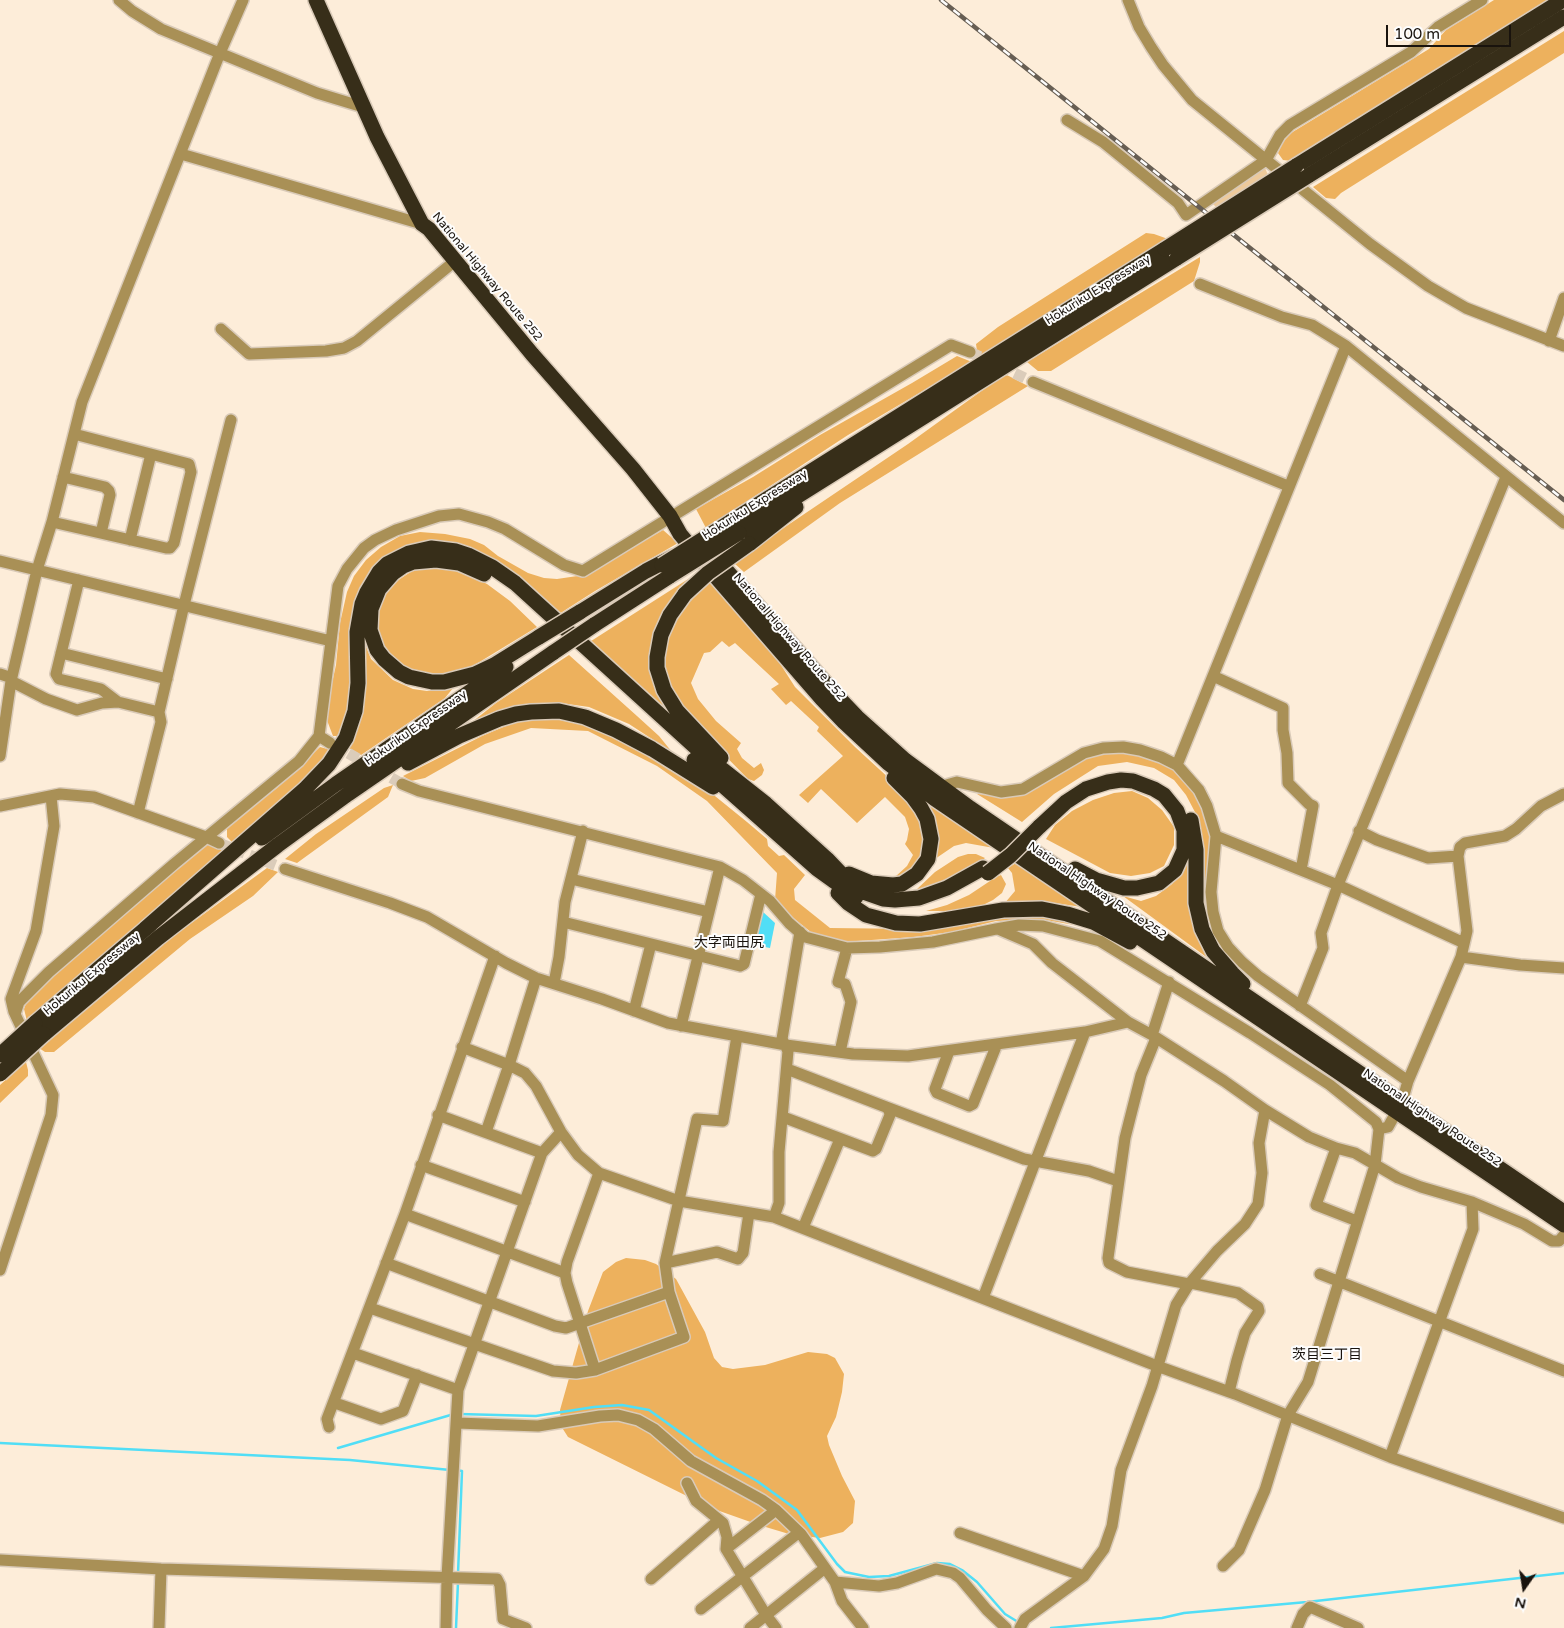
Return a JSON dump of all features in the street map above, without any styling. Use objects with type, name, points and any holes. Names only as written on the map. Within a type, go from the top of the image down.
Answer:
[{"type":"highway","name":"National Highway Route 252","points":[[316,0],[381,145],[422,224],[429,229],[538,361],[633,468],[670,516],[680,534],[784,656],[844,722],[888,763],[963,818],[1234,1002],[1564,1212]]},
{"type":"highway","name":"Hokuriku Expressway","points":[[664,568],[683,552],[739,532],[1165,249],[1563,0]]},
{"type":"highway","name":"Hokuriku Expressway","points":[[0,1074],[39,1029],[145,929],[267,834],[336,784],[545,644],[664,568],[739,532],[1564,16]]},
{"type":"highway","name":"National Highway Route 252","points":[[670,516],[688,529],[728,571],[814,671],[857,717],[905,760],[940,787],[1332,1053],[1399,1107],[1564,1225]]},
{"type":"highway","points":[[739,532],[708,573],[686,594],[670,615],[661,635],[657,668],[664,690],[681,716],[761,809]]},
{"type":"highway","points":[[145,929],[318,777],[339,751],[346,738],[354,711],[358,683],[357,632],[366,592],[379,572],[387,564],[398,557],[419,550],[431,548],[456,551],[480,560],[503,574],[530,596],[761,809]]},
{"type":"highway","points":[[545,644],[501,661],[475,674],[444,682],[421,680],[399,672],[390,666],[377,650],[370,630],[371,609],[374,599],[386,580],[403,566],[413,562],[447,561],[482,573],[524,604],[761,809],[857,898],[877,905],[899,908],[924,904],[940,900],[965,888],[985,870],[1011,855],[1060,796],[1084,780],[1117,771],[1138,773],[1159,781],[1169,788],[1184,804],[1193,824],[1196,850],[1197,910],[1202,929],[1213,952],[1245,985],[1332,1053]]},
{"type":"highway","name":"Hokuriku Expressway","points":[[0,1055],[39,1029],[545,644]]},
{"type":"highway","points":[[784,656],[819,702],[839,724],[913,797],[921,808],[930,829],[931,849],[928,859],[917,874],[902,884],[882,885],[860,880],[822,864]]},
{"type":"highway","points":[[220,890],[247,873],[351,798],[402,766],[482,726],[516,714],[546,710],[585,717],[616,730],[761,809]]},
{"type":"highway","points":[[940,787],[1077,870],[1112,885],[1137,888],[1149,887],[1159,883],[1175,870],[1184,850],[1185,840],[1182,821],[1171,802],[1154,789],[1133,781],[1108,782],[1086,789],[1035,825]]},
{"type":"highway","points":[[822,864],[840,895],[856,909],[876,918],[896,923],[933,922],[1016,909],[1042,909],[1080,918],[1106,928],[1234,1002]]},
{"type":"street","points":[[119,0],[132,11],[161,29],[317,93],[364,107]]},
{"type":"street","points":[[0,756],[12,679],[37,570],[52,522],[87,388],[220,53],[243,0]]},
{"type":"street","points":[[1128,0],[1139,27],[1155,53],[1192,100],[1398,266],[1466,308],[1564,346]]},
{"type":"street","points":[[1067,120],[1103,142],[1178,203],[1186,216],[1266,160],[1280,135],[1290,125],[1411,52],[1438,27],[1482,0]]},
{"type":"street","points":[[181,154],[422,224]]},
{"type":"street","points":[[221,328],[249,354],[326,351],[344,348],[357,341],[454,261]]},
{"type":"street","points":[[1200,284],[1282,317],[1312,325],[1346,346],[1564,523]]},
{"type":"street","points":[[1549,341],[1564,298]]},
{"type":"street","points":[[15,1014],[18,1002],[49,972],[206,837],[299,761],[319,736],[338,586],[347,568],[364,548],[375,540],[396,530],[439,516],[459,514],[505,529],[564,565],[583,571],[951,344],[970,352]]},
{"type":"street","points":[[1177,765],[1346,346]]},
{"type":"street","points":[[1033,382],[1288,486]]},
{"type":"street","points":[[138,813],[160,722],[159,712],[184,605],[231,420]]},
{"type":"street","points":[[52,522],[166,548],[170,548],[174,543],[191,467],[188,464],[74,434]]},
{"type":"street","points":[[130,540],[151,454]]},
{"type":"street","points":[[63,477],[105,487],[109,491],[110,495],[100,533]]},
{"type":"street","points":[[1300,1006],[1323,948],[1321,933],[1359,831],[1506,477]]},
{"type":"street","points":[[0,561],[331,641]]},
{"type":"street","points":[[79,580],[56,674],[58,679],[101,689],[118,702]]},
{"type":"street","points":[[61,653],[167,679]]},
{"type":"street","points":[[0,674],[46,699],[77,710],[102,703],[118,702],[159,712]]},
{"type":"street","points":[[1213,676],[1283,708],[1288,783],[1313,806],[1302,870]]},
{"type":"street","points":[[319,736],[330,743]]},
{"type":"street","points":[[940,787],[957,782],[1002,792],[1023,789],[1084,753],[1103,748],[1140,750],[1177,765],[1199,790],[1207,806],[1216,836],[1211,892],[1213,912],[1218,931],[1228,947],[1242,962],[1300,1006],[1408,1081]]},
{"type":"street","points":[[402,784],[419,791],[720,867],[743,880],[770,901],[789,923],[805,937],[847,948],[933,942],[996,928],[1020,926],[1043,926],[1100,941],[1250,1032],[1330,1085],[1376,1122],[1379,1129],[1375,1165],[1308,1382],[1288,1415],[1265,1490],[1239,1550],[1223,1566]]},
{"type":"street","points":[[0,806],[51,796],[78,794],[94,797],[219,843]]},
{"type":"street","points":[[1379,1129],[1388,1127],[1399,1107],[1408,1081],[1461,957],[1467,932],[1458,856],[1460,847],[1465,843],[1505,836],[1542,806],[1564,794]]},
{"type":"street","points":[[0,1270],[51,1116],[53,1095],[15,1014],[11,999],[36,931],[54,826],[51,796]]},
{"type":"street","points":[[1359,831],[1377,840],[1428,858],[1458,856]]},
{"type":"street","points":[[554,983],[565,902],[583,832]]},
{"type":"street","points":[[1216,836],[1338,885],[1464,943]]},
{"type":"street","points":[[681,1026],[720,867]]},
{"type":"street","points":[[285,869],[427,917],[536,978],[681,1026],[786,1045],[840,1052],[908,1056],[1084,1032],[1128,1022]]},
{"type":"street","points":[[571,879],[709,912]]},
{"type":"street","points":[[563,922],[740,966],[744,964],[761,894]]},
{"type":"street","points":[[996,928],[1033,944],[1052,963],[1128,1022],[1154,1036],[1309,1137],[1354,1153],[1398,1178],[1420,1187],[1472,1202],[1524,1224],[1552,1240],[1559,1241],[1564,1235]]},
{"type":"street","points":[[774,1217],[779,1203],[779,1152],[788,1051],[782,1039],[800,932]]},
{"type":"street","points":[[634,1011],[651,944]]},
{"type":"street","points":[[840,1052],[851,1002],[845,984],[838,982],[847,948]]},
{"type":"street","points":[[329,1427],[327,1419],[335,1403],[404,1214],[494,956]]},
{"type":"street","points":[[1461,957],[1556,969],[1564,968]]},
{"type":"street","points":[[486,1132],[536,978]]},
{"type":"street","points":[[1169,982],[1124,1138],[1108,1258],[1110,1263],[1127,1272],[1238,1293],[1258,1307],[1259,1311],[1246,1333],[1229,1392]]},
{"type":"street","points":[[983,1298],[1084,1032]]},
{"type":"street","points":[[370,1308],[553,1371],[576,1373],[595,1370],[684,1338],[669,1292],[665,1263],[697,1119],[723,1121],[737,1036]]},
{"type":"street","points":[[949,1051],[935,1089],[937,1093],[969,1106],[973,1104],[997,1044]]},
{"type":"street","points":[[462,1047],[525,1073],[536,1086],[561,1132],[578,1156],[600,1173],[679,1201],[774,1217],[1157,1366],[1229,1392],[1390,1457],[1564,1518]]},
{"type":"street","points":[[787,1069],[1024,1159],[1089,1171],[1118,1182]]},
{"type":"street","points":[[782,1117],[873,1151],[876,1149],[890,1114],[886,1107]]},
{"type":"street","points":[[1020,1628],[1025,1619],[1084,1576],[1104,1549],[1112,1526],[1121,1470],[1152,1386],[1176,1305],[1190,1284],[1217,1251],[1245,1224],[1258,1204],[1262,1173],[1259,1143],[1265,1110]]},
{"type":"street","points":[[438,1115],[542,1153]]},
{"type":"street","points":[[446,1628],[447,1577],[458,1390],[542,1153],[561,1132]]},
{"type":"street","points":[[803,1228],[840,1139]]},
{"type":"street","points":[[1336,1148],[1316,1205],[1357,1221]]},
{"type":"street","points":[[421,1166],[525,1202]]},
{"type":"street","points":[[595,1370],[565,1273],[566,1262],[600,1173]]},
{"type":"street","points":[[1390,1457],[1473,1229],[1472,1202]]},
{"type":"street","points":[[665,1263],[717,1252],[738,1259],[743,1253],[749,1213]]},
{"type":"street","points":[[404,1214],[565,1273]]},
{"type":"street","points":[[386,1263],[490,1300],[555,1326],[566,1328],[669,1292]]},
{"type":"street","points":[[1320,1274],[1564,1371]]},
{"type":"street","points":[[353,1352],[458,1390]]},
{"type":"street","points":[[335,1403],[381,1419],[403,1411],[417,1376]]},
{"type":"street","points":[[457,1423],[538,1426],[618,1415],[638,1420],[654,1429],[692,1461],[762,1500],[776,1510],[800,1534],[835,1582],[842,1601],[863,1628]]},
{"type":"street","points":[[687,1483],[696,1501],[723,1523],[727,1537],[726,1549],[776,1628]]},
{"type":"street","points":[[726,1549],[771,1514]]},
{"type":"street","points":[[651,1579],[719,1520]]},
{"type":"street","points":[[960,1533],[1084,1576]]},
{"type":"street","points":[[701,1609],[797,1534],[800,1534]]},
{"type":"street","points":[[0,1560],[160,1569],[497,1579],[500,1585],[503,1624],[526,1628]]},
{"type":"street","points":[[750,1628],[825,1568]]},
{"type":"street","points":[[158,1628],[160,1569]]},
{"type":"street","points":[[835,1582],[879,1586],[897,1583],[936,1570],[953,1574],[960,1578],[987,1610],[1006,1628]]},
{"type":"street","points":[[1297,1628],[1303,1614],[1310,1607],[1358,1628]]},
{"type":"shaded area","points":[[1494,0],[1549,0],[1292,161],[1283,160],[1278,153],[1283,142],[1291,133],[1429,49],[1446,30]]},
{"type":"shaded area","points":[[1564,31],[1564,53],[1341,193],[1335,199],[1326,198],[1313,187]]},
{"type":"shaded area","points":[[1259,168],[1265,168],[1268,175],[1217,208],[1209,200]]},
{"type":"shaded area","points":[[1146,233],[1168,239],[982,355],[977,351],[976,344],[998,327]]},
{"type":"shaded area","points":[[1200,257],[1194,281],[1051,371],[1038,371],[1027,362]]},
{"type":"shaded area","points":[[957,356],[972,362],[848,435],[706,528],[696,509]]},
{"type":"shaded area","points":[[1005,374],[1028,386],[840,503],[744,572],[734,563],[908,444]]},
{"type":"shaded area","points":[[663,530],[678,543],[559,614],[510,573],[385,560],[368,576],[357,603],[354,690],[340,736],[333,736],[325,715],[336,665],[340,623],[347,592],[354,576],[366,560],[381,547],[400,536],[420,532],[445,534],[470,539],[484,545],[498,556],[528,573],[544,578],[557,579],[584,575]]},
{"type":"shaded area","points":[[430,568],[449,569],[471,576],[487,584],[510,601],[537,627],[463,672],[446,675],[427,674],[408,669],[394,659],[385,647],[379,632],[378,612],[384,594],[397,581],[412,571]]},
{"type":"shaded area","points":[[696,574],[657,633],[666,702],[665,708],[661,710],[588,643]]},
{"type":"shaded area","points":[[714,578],[779,662],[795,687],[855,747],[904,792],[916,806],[926,840],[921,862],[903,876],[895,877],[907,866],[913,855],[905,844],[909,829],[905,817],[885,797],[857,823],[821,789],[808,803],[799,795],[843,756],[817,731],[819,727],[791,701],[786,705],[771,689],[779,684],[735,643],[729,647],[722,641],[710,652],[704,653],[691,683],[698,699],[716,721],[741,743],[737,749],[742,758],[754,768],[761,763],[764,770],[762,775],[754,781],[748,779],[694,724],[674,700],[665,678],[663,658],[667,634],[679,613],[700,588]]},
{"type":"shaded area","points":[[363,639],[371,659],[393,680],[413,689],[427,691],[453,688],[445,698],[361,755],[349,748],[359,724],[363,700]]},
{"type":"shaded area","points":[[569,655],[659,736],[672,752],[629,724],[589,707],[561,703],[531,704],[497,714],[462,730],[496,703]]},
{"type":"shaded area","points":[[535,719],[555,719],[594,727],[654,757],[710,792],[767,839],[768,846],[779,856],[784,855],[805,875],[794,889],[795,900],[830,928],[916,929],[1001,914],[1037,913],[1092,928],[1040,919],[996,921],[951,932],[914,937],[843,942],[812,933],[775,900],[777,873],[707,801],[657,766],[588,731],[531,728],[485,744],[425,778],[411,781],[403,776],[482,736],[513,723]]},
{"type":"shaded area","points":[[320,747],[331,750],[306,780],[233,843],[227,837],[227,826],[277,788]]},
{"type":"shaded area","points":[[1103,752],[1145,752],[1181,771],[1209,819],[1212,846],[1206,895],[1202,835],[1196,814],[1186,795],[1174,780],[1154,768],[1127,762],[1098,766],[1054,794],[1022,822],[977,794],[1019,796],[1083,758]]},
{"type":"shaded area","points":[[393,785],[388,797],[297,863],[285,859],[316,834],[384,788]]},
{"type":"shaded area","points":[[914,787],[994,848],[966,843],[954,846],[932,861]]},
{"type":"shaded area","points":[[1132,791],[1148,798],[1162,810],[1174,827],[1174,845],[1164,866],[1150,873],[1131,876],[1110,873],[1046,839],[1055,825],[1072,811],[1093,800],[1114,793]]},
{"type":"shaded area","points":[[210,843],[223,851],[27,1021],[24,1009],[27,1001],[205,845]]},
{"type":"shaded area","points":[[976,854],[985,858],[973,869],[943,885],[915,891],[935,872],[958,857]]},
{"type":"shaded area","points":[[1190,856],[1220,967],[1123,896],[1141,901],[1156,896],[1172,884]]},
{"type":"shaded area","points":[[1016,863],[1082,907],[1041,901],[1004,904],[1015,891],[1012,873],[1008,868]]},
{"type":"shaded area","points":[[267,868],[278,872],[253,896],[190,939],[54,1052],[45,1052],[39,1048],[160,946]]},
{"type":"shaded area","points":[[1001,875],[1006,884],[1002,893],[977,908],[926,911],[947,905],[969,895]]},
{"type":"shaded area","points":[[26,1062],[28,1076],[0,1103],[0,1085]]},
{"type":"shaded area","points":[[626,1258],[645,1260],[656,1264],[676,1279],[705,1332],[714,1358],[722,1367],[733,1369],[765,1365],[808,1352],[827,1354],[835,1358],[844,1374],[836,1417],[827,1436],[842,1476],[855,1501],[853,1523],[843,1532],[820,1538],[789,1534],[759,1525],[711,1508],[568,1437],[561,1426],[560,1410],[588,1311],[603,1272],[616,1262]]},
{"type":"water","points":[[762,911],[775,923],[770,948],[754,945]]},
{"type":"waterway","points":[[459,1414],[536,1416],[594,1407],[622,1405],[649,1410],[716,1458],[757,1481],[797,1510],[845,1572],[869,1577],[889,1576],[937,1563],[950,1564],[962,1570],[977,1582],[1005,1614],[1018,1622]]},
{"type":"waterway","points":[[338,1448],[454,1414]]},
{"type":"waterway","points":[[0,1443],[350,1460],[450,1470]]},
{"type":"waterway","points":[[456,1470],[462,1471],[458,1574]]},
{"type":"waterway","points":[[1051,1628],[1162,1618],[1184,1613],[1307,1602],[1564,1573]]},
{"type":"waterway","points":[[456,1628],[458,1582]]},
{"type":"tunnel","points":[[970,352],[1033,382]]},
{"type":"tunnel","points":[[334,745],[402,784]]},
{"type":"tunnel","points":[[219,843],[285,869]]},
{"type":"railway","points":[[941,0],[1564,500]]},
{"type":"district","name":"大字両田尻","points":[[729,943]]},
{"type":"district","name":"茨目三丁目","points":[[1327,1355]]}]
